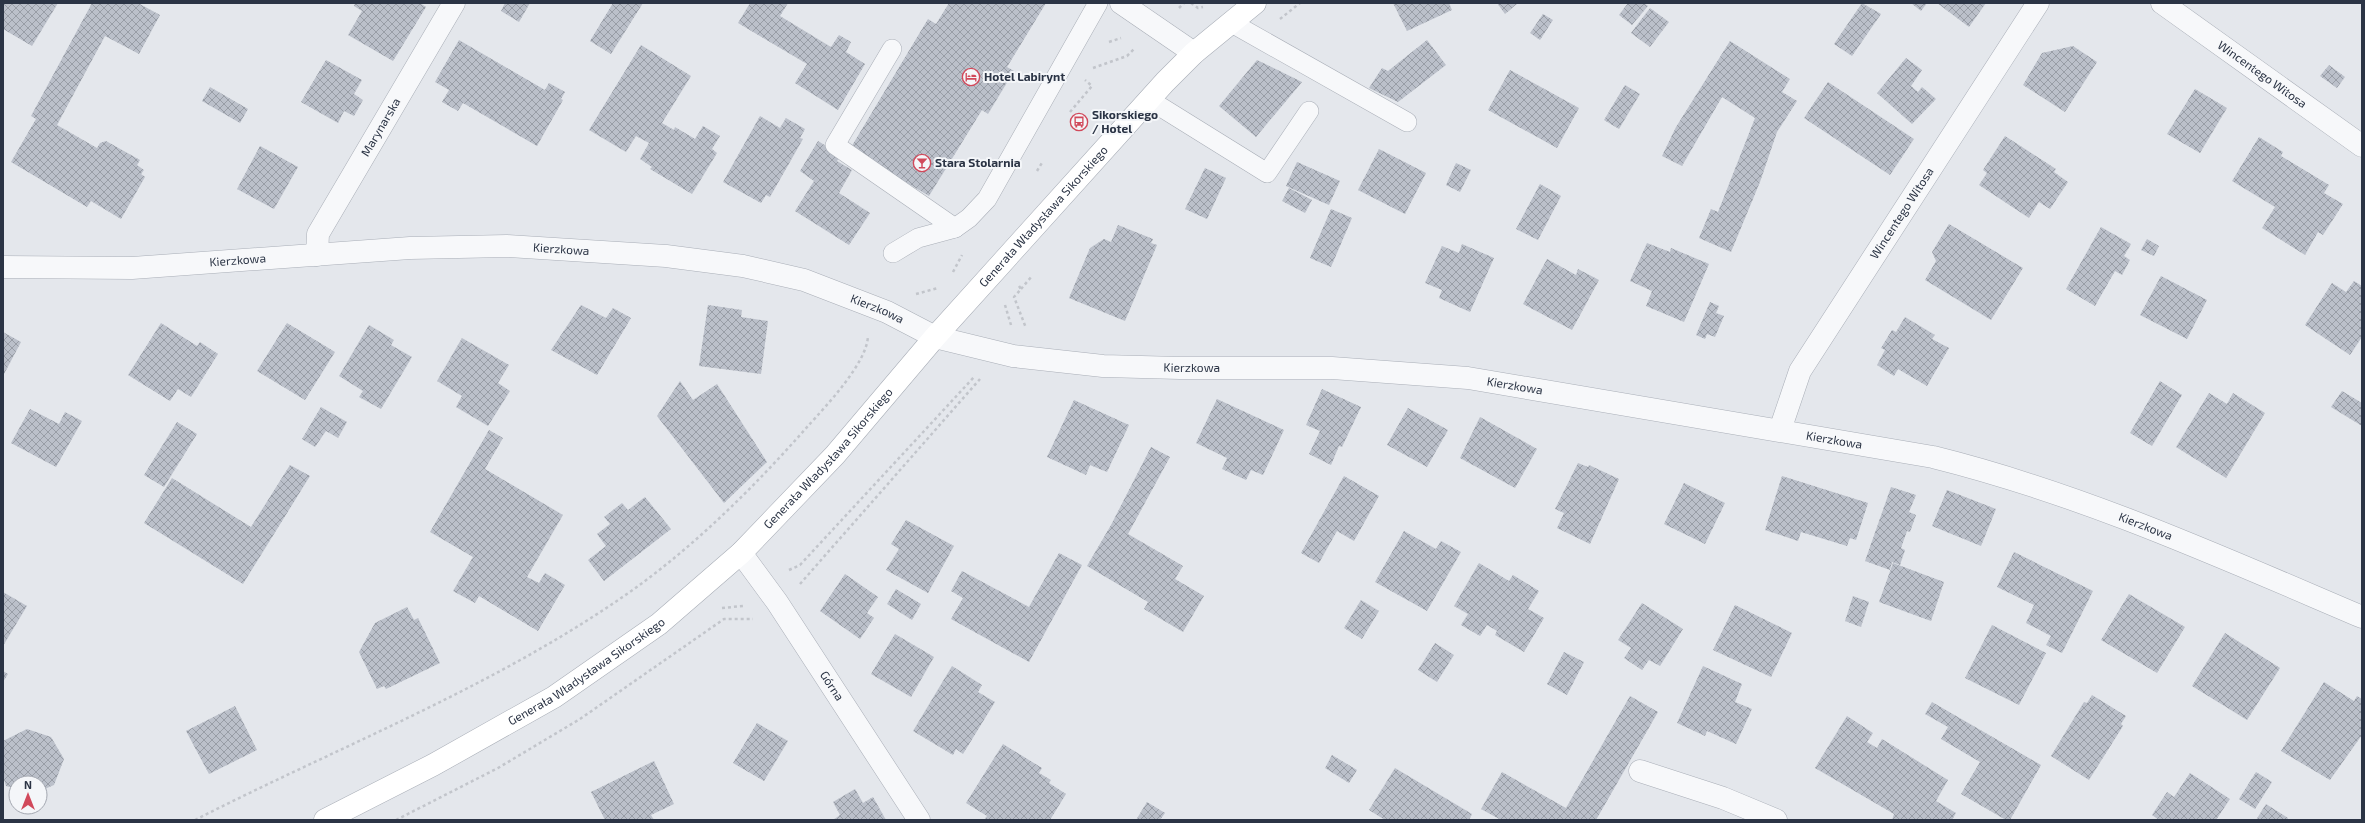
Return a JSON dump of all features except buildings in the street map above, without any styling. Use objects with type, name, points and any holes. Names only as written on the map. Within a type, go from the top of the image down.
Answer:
[{"type":"street","name":"Marynarska","points":[[317,255],[318,234],[454,3]]},
{"type":"street","points":[[1121,3],[1153,23],[1194,53]]},
{"type":"street","name":"Generała Władysława Sikorskiego","points":[[325,820],[433,765],[554,697],[659,624],[741,553],[835,455],[935,337],[1148,99],[1194,53],[1255,3]]},
{"type":"street","name":"Wincentego Witosa","points":[[1780,430],[1800,371],[2038,3]]},
{"type":"street","name":"Wincentego Witosa","points":[[2162,3],[2362,146]]},
{"type":"street","name":"Kierzkowa","points":[[3,267],[132,268],[410,248],[507,246],[681,258],[743,266],[804,280],[887,312],[935,337],[1013,356],[1103,366],[1180,368],[1332,368],[1468,378],[1933,457],[1990,471],[2162,532],[2362,617]]},
{"type":"street","name":"Górna","points":[[741,553],[777,602],[919,820]]},
{"type":"street","points":[[1640,771],[1722,798],[1776,820]]},
{"type":"lane","points":[[893,253],[918,238],[955,228],[969,218],[988,199],[1098,3]]},
{"type":"lane","points":[[1230,22],[1407,122]]},
{"type":"lane","points":[[892,49],[835,146],[955,228]]},
{"type":"lane","points":[[1148,99],[1267,173],[1309,111]]},
{"type":"path","points":[[1103,44],[1132,34],[1153,23],[1184,3]]},
{"type":"path","points":[[1276,22],[1300,3]]},
{"type":"path","points":[[1090,69],[1127,56],[1153,23]]},
{"type":"path","points":[[1065,118],[1092,86],[1083,77],[1078,83]]},
{"type":"path","points":[[1035,173],[1046,156]]},
{"type":"path","points":[[1021,289],[1036,271]]},
{"type":"path","points":[[195,820],[479,682],[536,652],[636,588],[689,544],[749,490],[800,435],[860,360],[868,347],[868,335],[865,329]]},
{"type":"path","points":[[799,586],[980,379],[985,379]]},
{"type":"place","name":"Hotel Labirynt","points":[[971,77]]},
{"type":"place","name":"Sikorskiego / Hotel","points":[[1079,122]]},
{"type":"place","name":"Stara Stolarnia","points":[[922,163]]}]
